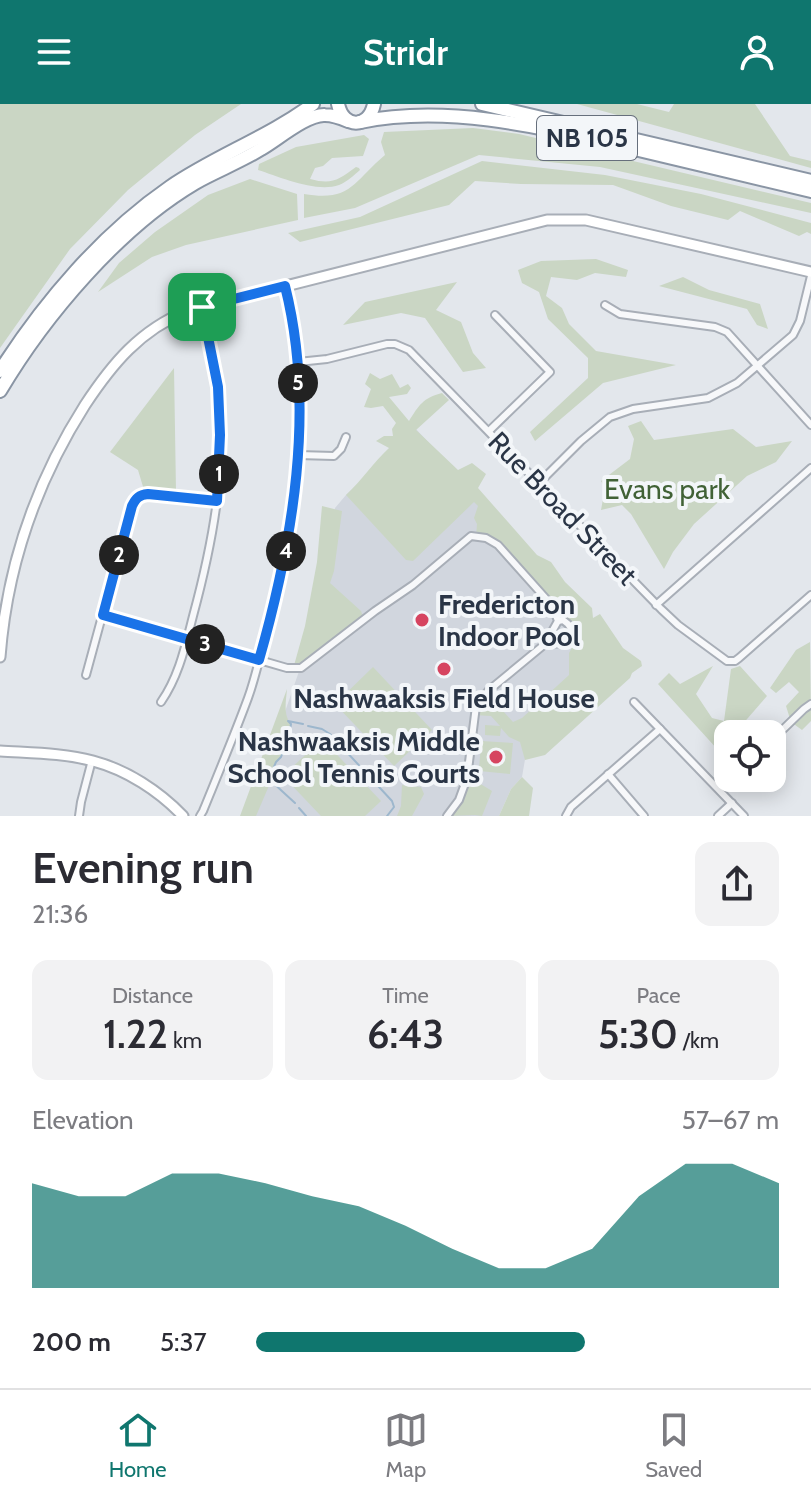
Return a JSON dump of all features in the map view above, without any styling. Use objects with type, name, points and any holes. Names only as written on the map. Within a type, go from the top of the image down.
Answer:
[{"type":"highway","points":[[213,161],[298,104]]},
{"type":"highway","points":[[0,371],[67,282],[138,211],[171,186],[313,104]]},
{"type":"highway","points":[[338,104],[340,112],[354,121],[369,117],[374,104]]},
{"type":"highway","name":"NB 105","points":[[482,104],[811,181]]},
{"type":"highway","name":"NB 105","points":[[0,391],[54,314],[102,260],[144,220],[195,183],[259,151],[314,116],[329,115],[354,121],[426,115],[489,118],[567,133],[811,191]]},
{"type":"street","points":[[0,657],[6,605],[24,530],[65,437],[105,377],[150,329],[169,318],[547,220],[586,220],[811,274],[798,328],[737,383],[708,398],[633,409],[610,417],[539,483]]},
{"type":"street","points":[[200,816],[245,704],[286,551],[298,455],[298,362],[285,286]]},
{"type":"street","points":[[605,305],[620,314],[721,329],[732,336],[811,425]]},
{"type":"street","points":[[161,702],[177,675],[206,567],[217,501],[220,435],[218,387],[202,307]]},
{"type":"street","points":[[489,431],[550,372],[495,315]]},
{"type":"street","name":"Rue Broad Street","points":[[298,362],[327,359],[387,344],[402,346],[415,354],[656,605],[723,659],[731,662],[739,658],[811,595]]},
{"type":"street","points":[[298,455],[334,456],[346,437]]},
{"type":"street","points":[[656,605],[811,468]]},
{"type":"street","points":[[86,675],[135,499],[148,494],[217,501]]},
{"type":"street","points":[[103,615],[293,669],[308,665],[413,585],[471,536],[486,538],[498,545],[548,601],[558,621],[545,644],[488,691],[476,706],[467,778],[459,800],[447,816]]},
{"type":"street","points":[[545,644],[567,643],[570,638],[573,631],[563,620],[558,621]]},
{"type":"street","points":[[634,702],[744,816]]},
{"type":"street","points":[[786,726],[811,704]]},
{"type":"street","points":[[566,816],[571,807],[660,729]]},
{"type":"street","points":[[0,751],[92,760],[147,785],[183,816]]},
{"type":"street","points":[[79,816],[92,760]]},
{"type":"street","points":[[608,774],[644,816]]},
{"type":"street","points":[[718,816],[732,803]]},
{"type":"shaded area","points":[[416,429],[588,614],[580,670],[528,742],[522,777],[511,789],[499,816],[249,816],[315,625],[335,508]]},
{"type":"green space","points":[[0,104],[241,104],[195,135],[128,190],[70,249],[0,348]]},
{"type":"green space","points":[[577,104],[637,104],[669,112],[674,104],[755,104],[790,156],[811,161],[811,168]]},
{"type":"green space","points":[[473,128],[519,134],[811,203],[811,213],[600,167],[479,155],[355,208],[304,218],[304,194],[320,196],[342,192],[385,155],[381,142],[384,132]]},
{"type":"green space","points":[[364,135],[369,139],[363,156],[332,158],[315,168],[310,179],[329,181],[359,168],[339,185],[309,186],[258,170],[259,164],[296,147]]},
{"type":"green space","points":[[482,161],[605,175],[701,194],[811,223],[811,234],[807,232],[799,236],[740,211],[728,220],[671,206],[613,185],[475,181],[449,205],[300,242],[288,233],[360,217]]},
{"type":"green space","points":[[250,179],[297,194],[298,220],[186,245],[152,257],[98,292],[119,263],[155,232],[208,195]]},
{"type":"green space","points":[[596,259],[628,270],[626,277],[595,273],[577,280],[551,277],[546,296],[562,308],[569,324],[596,351],[676,365],[603,383],[535,441],[530,432],[588,378],[588,358],[548,319],[539,292],[522,283],[518,270],[541,261]]},
{"type":"green space","points":[[683,277],[709,290],[760,304],[768,329],[757,325],[747,309],[659,286]]},
{"type":"green space","points":[[457,282],[436,310],[461,322],[473,353],[486,368],[463,372],[425,318],[401,313],[343,325],[365,302]]},
{"type":"green space","points":[[174,368],[176,491],[144,490],[138,470],[110,452]]},
{"type":"green space","points":[[370,373],[380,379],[392,374],[400,388],[408,384],[411,388],[407,394],[389,397],[409,421],[430,397],[442,393],[449,400],[416,430],[458,470],[472,463],[486,474],[478,488],[537,555],[551,562],[565,582],[592,608],[593,618],[600,614],[623,648],[641,661],[642,666],[630,678],[545,755],[525,760],[520,742],[509,737],[501,728],[500,736],[485,735],[485,725],[500,726],[491,716],[474,715],[480,700],[494,701],[513,722],[522,718],[569,675],[569,653],[573,646],[567,643],[572,631],[568,624],[558,621],[554,610],[498,545],[476,537],[474,518],[478,506],[474,502],[413,561],[406,560],[346,495],[389,448],[376,441],[384,436],[393,436],[392,429],[396,423],[383,406],[364,407],[371,389],[365,384]]},
{"type":"green space","name":"Evans park","points":[[641,421],[654,440],[733,429],[756,447],[792,441],[776,462],[747,476],[694,524],[664,569],[631,514],[622,505],[601,510],[605,488],[601,481],[630,459],[634,439],[628,426]]},
{"type":"green space","points":[[322,506],[342,511],[330,583],[361,611],[364,620],[308,665],[293,669],[317,562]]},
{"type":"green space","points":[[810,642],[811,721],[802,730],[791,722],[786,706],[799,692],[789,682],[776,693],[770,688],[796,650]]},
{"type":"green space","points":[[713,666],[696,694],[712,718],[720,720],[714,720],[714,746],[658,684],[669,673],[680,684]]},
{"type":"green space","points":[[740,666],[767,696],[746,720],[724,720],[731,669]]},
{"type":"green space","points":[[373,667],[432,730],[394,766],[335,704]]},
{"type":"green space","points":[[287,689],[286,712],[291,724],[281,757],[270,776],[271,781],[256,816],[240,816]]},
{"type":"green space","points":[[322,739],[381,801],[365,816],[321,816],[283,776]]},
{"type":"green space","name":"Nashwaaksis Middle School Tennis Courts","points":[[481,741],[513,743],[510,774],[479,771]]},
{"type":"green space","points":[[522,777],[533,788],[529,816],[499,816],[511,789]]},
{"type":"green space","points":[[474,780],[492,791],[482,816],[447,816],[464,789]]},
{"type":"green space","points":[[402,785],[421,787],[424,794],[412,816],[397,816]]},
{"type":"waterway","points":[[295,803],[271,781],[270,776],[289,735],[291,724],[288,721],[303,724]]},
{"type":"waterway","points":[[308,726],[330,734],[392,801],[394,807],[387,816]]},
{"type":"waterway","points":[[299,808],[306,816]]},
{"type":"place","name":"Fredericton Indoor Pool","points":[[422,620]]},
{"type":"place","name":"Nashwaaksis Field House","points":[[444,669]]},
{"type":"place","name":"Nashwaaksis Middle School Tennis Courts","points":[[496,757]]},
{"type":"route","points":[[285,286],[295,333],[299,407],[294,492],[286,551],[259,660],[103,615],[135,499],[148,494],[217,501],[220,435],[218,387],[202,307],[285,286]]}]
